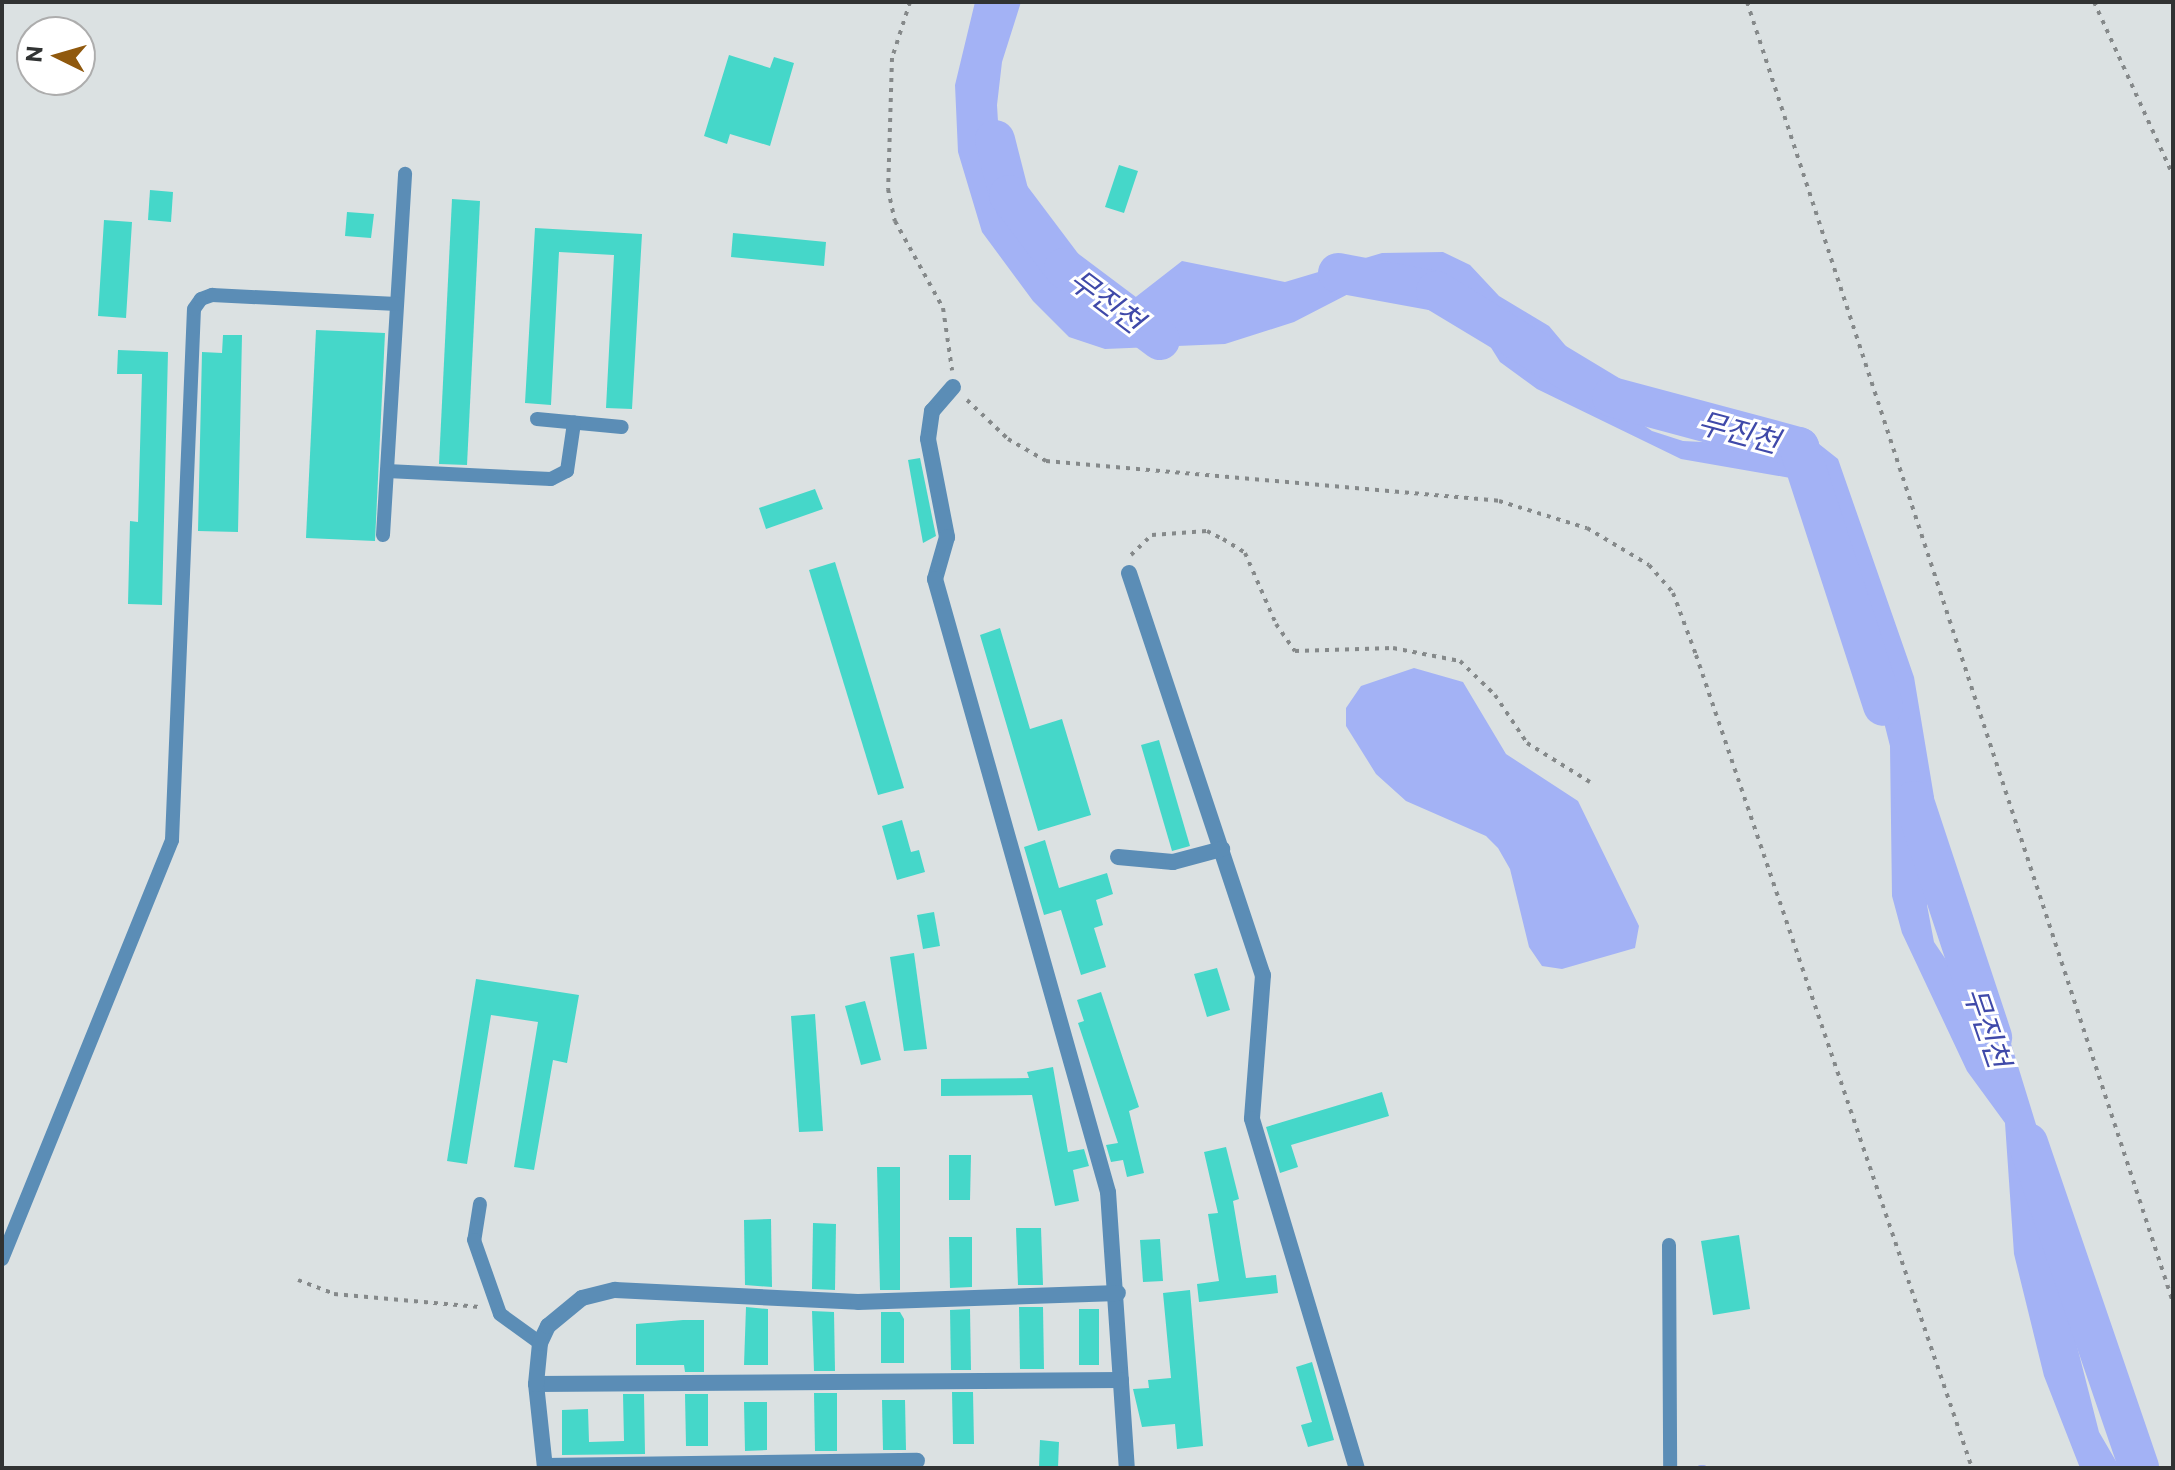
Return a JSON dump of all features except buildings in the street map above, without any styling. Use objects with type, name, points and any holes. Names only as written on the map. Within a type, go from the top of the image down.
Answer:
[{"type":"street","points":[[953,387],[932,411],[928,439],[947,537],[935,579],[1108,1192],[1118,1293],[1127,1468]]},
{"type":"street","points":[[1129,573],[1263,975],[1252,1119],[1357,1468]]},
{"type":"street","points":[[1118,857],[1173,862],[1222,849]]},
{"type":"street","points":[[917,1461],[545,1467],[536,1384],[540,1343],[548,1326],[582,1298],[615,1290],[858,1302],[1118,1293]]},
{"type":"street","points":[[536,1384],[1121,1380]]},
{"type":"lane","points":[[383,535],[405,174]]},
{"type":"lane","points":[[2,1259],[172,840],[194,309],[201,299],[212,295],[397,304]]},
{"type":"lane","points":[[537,419],[622,427]]},
{"type":"lane","points":[[387,471],[551,479],[567,471],[574,423]]},
{"type":"lane","points":[[480,1204],[474,1240],[500,1314],[540,1343]]},
{"type":"lane","points":[[1669,1245],[1670,1468]]},
{"type":"path","points":[[910,2],[892,58],[888,189],[895,221],[943,308],[953,387],[1008,439],[1046,461],[1499,501],[1587,528],[1649,565],[1673,593],[1972,1468]]},
{"type":"path","points":[[1747,2],[2173,1302]]},
{"type":"path","points":[[2094,2],[2173,175]]},
{"type":"path","points":[[1129,573],[1131,552],[1152,535],[1207,531],[1245,553],[1276,624],[1295,651],[1393,648],[1460,661],[1495,695],[1527,743],[1590,782]]},
{"type":"path","points":[[298,1280],[334,1294],[482,1307],[500,1314]]},
{"type":"water","points":[[975,2],[1021,2],[1002,62],[997,105],[1000,155],[1018,234],[1049,273],[1108,308],[1128,303],[1182,261],[1285,282],[1382,253],[1443,252],[1470,265],[1499,296],[1549,326],[1617,407],[1652,431],[1683,441],[1740,444],[1788,438],[1819,444],[1838,459],[1914,677],[1934,797],[1927,905],[1934,942],[1955,973],[1984,994],[2005,1024],[2042,1144],[2056,1264],[2099,1432],[2120,1468],[2080,1468],[2044,1376],[2014,1254],[2005,1123],[1967,1071],[1902,933],[1892,896],[1890,746],[1839,544],[1828,505],[1818,490],[1796,479],[1681,459],[1537,389],[1500,362],[1450,282],[1430,276],[1358,289],[1294,322],[1225,344],[1105,349],[1069,337],[1033,301],[982,232],[958,152],[955,85]]},
{"type":"water","points":[[1414,668],[1463,682],[1506,754],[1578,801],[1639,926],[1635,948],[1562,969],[1542,966],[1529,947],[1510,869],[1498,848],[1486,836],[1406,801],[1376,774],[1346,726],[1346,708],[1361,686]]},
{"type":"waterway","name":"무진천","points":[[995,140],[1009,195],[1064,268],[1160,340]]},
{"type":"waterway","name":"무진천","points":[[1338,273],[1436,291],[1612,397],[1799,447],[1883,706]]},
{"type":"waterway","name":"무진천","points":[[1914,801],[1992,1037]]},
{"type":"waterway","name":"무진천","points":[[2028,1143],[2139,1468]]}]
